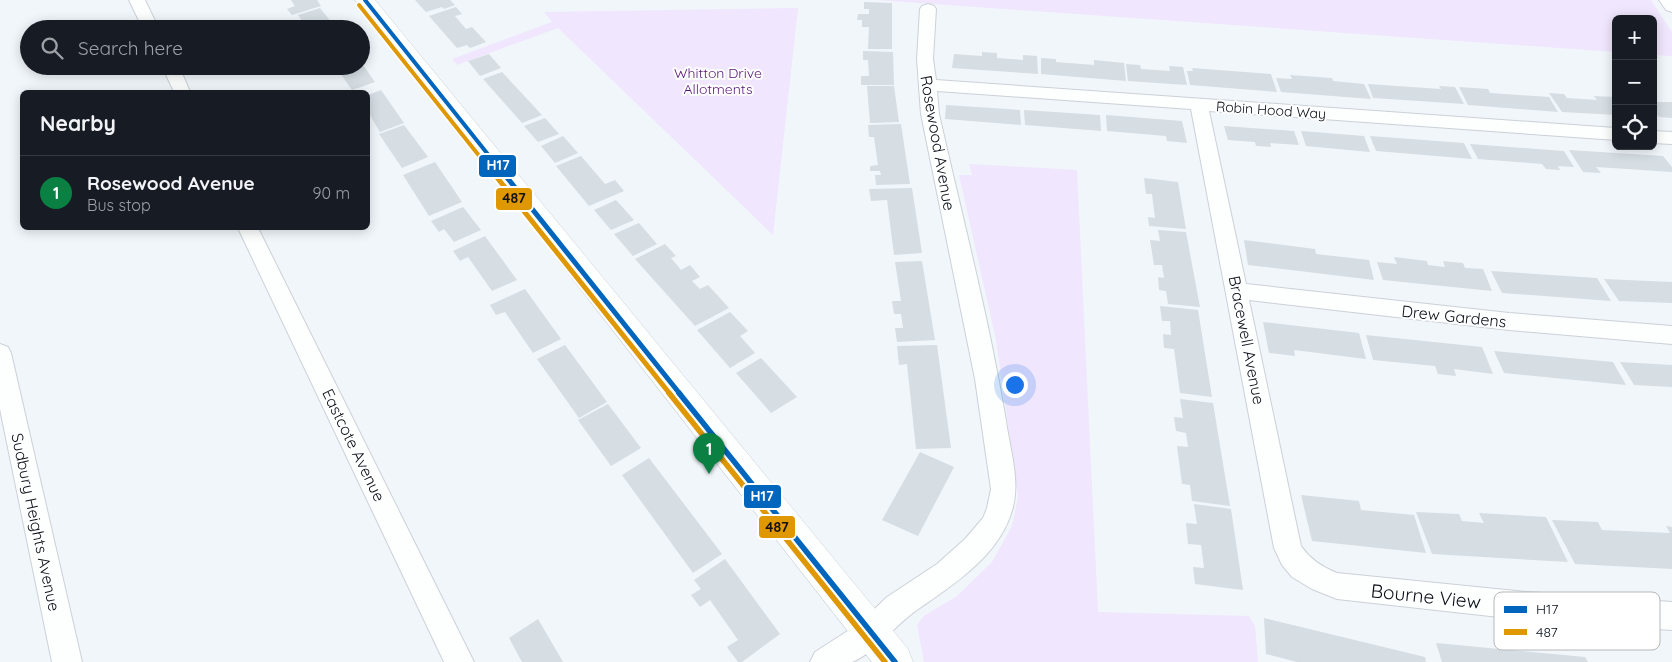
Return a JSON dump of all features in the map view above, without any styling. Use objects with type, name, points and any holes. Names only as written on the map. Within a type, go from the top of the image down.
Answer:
[{"type":"main road","points":[[365,0],[895,662]]},
{"type":"street","points":[[137,0],[147,20]]},
{"type":"street","points":[[1667,0],[1672,7]]},
{"type":"street","name":"Rosewood Avenue","points":[[826,662],[870,633],[897,607],[947,573],[975,548],[992,526],[1000,509],[1004,489],[987,380],[945,189],[926,85],[924,59],[928,9]]},
{"type":"street","points":[[174,75],[181,90]]},
{"type":"street","name":"Robin Hood Way","points":[[926,85],[1612,134]]},
{"type":"street","name":"Bracewell Avenue","points":[[1199,105],[1238,291],[1288,548],[1293,559],[1304,570]]},
{"type":"street","points":[[1657,137],[1672,138]]},
{"type":"street","name":"Eastcote Avenue","points":[[249,230],[459,662]]},
{"type":"street","name":"Drew Gardens","points":[[1238,291],[1378,309],[1519,323],[1672,335]]},
{"type":"street","name":"Sudbury Heights Avenue","points":[[0,353],[67,662]]},
{"type":"street","name":"Bourne View","points":[[1304,570],[1313,577],[1337,586],[1494,603]]},
{"type":"green space","points":[[877,0],[1651,0],[1672,32],[1672,56],[1657,55],[1657,15],[1612,15],[1612,52]]},
{"type":"green space","name":"Whitton Drive Allotments","points":[[798,8],[773,235],[558,28],[457,65],[452,59],[552,22],[544,12]]},
{"type":"green space","points":[[969,164],[1077,170],[1098,612],[1249,616],[1255,626],[1258,662],[924,662],[917,625],[924,616],[957,596],[992,562],[1012,526],[1018,497],[996,340],[959,175],[972,175]]},
{"type":"building","points":[[291,0],[317,0],[321,6],[292,15],[287,9],[295,6]]},
{"type":"building","points":[[415,0],[450,0],[455,5],[426,12]]},
{"type":"building","points":[[864,2],[892,3],[892,49],[868,49],[869,27],[862,27],[862,20],[857,20],[858,14],[869,14],[869,9],[864,9]]},
{"type":"building","points":[[456,7],[462,14],[455,16],[466,29],[472,27],[486,42],[470,48],[467,45],[457,48],[429,16]]},
{"type":"building","points":[[320,8],[330,20],[302,20],[298,15]]},
{"type":"building","points":[[863,51],[893,52],[894,85],[861,85],[861,76],[869,76],[868,60],[863,60]]},
{"type":"building","points":[[982,52],[997,53],[997,58],[1023,60],[1023,55],[1037,56],[1038,74],[952,68],[954,54],[982,56]]},
{"type":"building","points":[[489,54],[501,68],[480,76],[468,61]]},
{"type":"building","points":[[1041,58],[1056,59],[1056,62],[1094,65],[1094,60],[1124,63],[1126,81],[1041,74]]},
{"type":"building","points":[[1126,64],[1140,65],[1141,69],[1170,71],[1169,66],[1183,67],[1187,85],[1128,81]]},
{"type":"building","points":[[1192,68],[1271,74],[1277,92],[1190,85],[1187,71],[1193,71]]},
{"type":"building","points":[[502,72],[542,115],[522,123],[483,79]]},
{"type":"building","points":[[342,75],[370,75],[375,82],[352,90]]},
{"type":"building","points":[[1290,75],[1332,78],[1333,81],[1364,84],[1371,99],[1281,92],[1276,78],[1292,79]]},
{"type":"building","points":[[1368,84],[1441,89],[1439,86],[1455,87],[1464,104],[1373,98]]},
{"type":"building","points":[[867,86],[894,86],[899,122],[870,123]]},
{"type":"building","points":[[1459,87],[1488,89],[1490,93],[1549,97],[1558,112],[1468,105]]},
{"type":"building","points":[[381,90],[404,123],[380,132],[370,115],[370,94]]},
{"type":"building","points":[[1549,93],[1564,94],[1567,98],[1597,100],[1594,96],[1612,97],[1612,115],[1562,112]]},
{"type":"building","points":[[1657,102],[1672,102],[1672,118],[1659,117],[1657,115]]},
{"type":"building","points":[[946,105],[1020,110],[1021,125],[945,119]]},
{"type":"building","points":[[1024,110],[1100,115],[1101,131],[1025,125]]},
{"type":"building","points":[[1106,115],[1182,121],[1187,143],[1167,141],[1166,136],[1107,131]]},
{"type":"building","points":[[545,118],[559,134],[538,142],[524,126]]},
{"type":"building","points":[[901,124],[910,184],[876,185],[875,175],[881,175],[880,171],[870,171],[870,166],[878,165],[874,137],[869,137],[868,125]]},
{"type":"building","points":[[404,125],[428,157],[402,168],[379,134]]},
{"type":"building","points":[[1224,126],[1294,131],[1299,145],[1270,143],[1271,147],[1256,146],[1255,142],[1228,140]]},
{"type":"building","points":[[1301,131],[1364,136],[1370,152],[1306,146]]},
{"type":"building","points":[[563,136],[578,153],[555,163],[541,146]]},
{"type":"building","points":[[1370,136],[1464,143],[1472,159],[1376,151]]},
{"type":"building","points":[[1470,144],[1564,151],[1574,167],[1558,166],[1560,170],[1546,169],[1542,164],[1478,159]]},
{"type":"building","points":[[1569,150],[1663,156],[1672,167],[1672,172],[1596,167],[1601,173],[1583,172]]},
{"type":"building","points":[[581,156],[605,184],[615,180],[624,191],[589,206],[556,166]]},
{"type":"building","points":[[435,162],[462,202],[429,216],[403,175]]},
{"type":"building","points":[[1144,178],[1178,182],[1186,229],[1149,226],[1148,217],[1155,218],[1152,194],[1146,194]]},
{"type":"building","points":[[912,188],[922,253],[894,255],[887,200],[871,201],[869,189]]},
{"type":"building","points":[[616,200],[634,220],[611,230],[594,210]]},
{"type":"building","points":[[463,207],[481,230],[454,242],[444,229],[439,232],[431,221]]},
{"type":"building","points":[[639,223],[657,244],[633,256],[614,234]]},
{"type":"building","points":[[1158,230],[1186,232],[1200,307],[1168,304],[1166,291],[1159,290],[1158,277],[1164,278],[1162,265],[1154,265],[1150,240],[1160,241]]},
{"type":"building","points":[[485,236],[517,280],[492,291],[468,257],[460,261],[453,251]]},
{"type":"building","points":[[1244,240],[1315,249],[1316,254],[1369,260],[1374,280],[1248,265]]},
{"type":"building","points":[[665,244],[676,256],[671,258],[681,270],[690,265],[700,277],[692,281],[700,289],[708,285],[729,308],[695,326],[635,259]]},
{"type":"building","points":[[1394,257],[1427,261],[1428,265],[1445,267],[1443,261],[1463,263],[1465,268],[1483,269],[1492,291],[1383,280],[1377,262],[1397,264]]},
{"type":"building","points":[[922,261],[935,340],[897,342],[895,328],[903,328],[901,314],[894,314],[892,301],[901,301],[895,262]]},
{"type":"building","points":[[1491,271],[1597,278],[1611,301],[1502,293]]},
{"type":"building","points":[[1604,279],[1672,282],[1672,303],[1619,301]]},
{"type":"building","points":[[525,289],[561,339],[533,353],[505,312],[496,315],[490,305]]},
{"type":"building","points":[[1160,306],[1198,310],[1212,397],[1180,393],[1174,349],[1164,348],[1163,334],[1171,335],[1170,321],[1162,321]]},
{"type":"building","points":[[730,312],[748,331],[740,336],[755,353],[730,368],[697,330]]},
{"type":"building","points":[[1263,322],[1359,333],[1366,359],[1294,350],[1295,356],[1269,353]]},
{"type":"building","points":[[1366,335],[1482,347],[1493,374],[1454,369],[1456,376],[1438,374],[1435,366],[1373,360]]},
{"type":"building","points":[[565,345],[607,402],[579,418],[537,359]]},
{"type":"building","points":[[937,345],[951,448],[916,449],[907,364],[899,365],[897,346]]},
{"type":"building","points":[[1494,351],[1613,362],[1626,385],[1504,373]]},
{"type":"building","points":[[761,358],[797,397],[771,413],[736,373]]},
{"type":"building","points":[[1620,362],[1672,365],[1672,387],[1634,385]]},
{"type":"building","points":[[1180,399],[1213,403],[1230,506],[1192,501],[1190,485],[1182,484],[1177,446],[1188,447],[1186,433],[1176,431],[1174,417],[1183,418]]},
{"type":"building","points":[[608,404],[641,448],[611,466],[578,420]]},
{"type":"building","points":[[920,452],[954,467],[918,536],[882,520]]},
{"type":"building","points":[[649,458],[722,554],[693,573],[622,475]]},
{"type":"building","points":[[1301,495],[1359,501],[1361,510],[1414,515],[1426,553],[1312,541]]},
{"type":"building","points":[[1194,504],[1231,509],[1243,590],[1195,584],[1193,567],[1204,568],[1201,545],[1188,544],[1186,523],[1197,524]]},
{"type":"building","points":[[1416,512],[1459,514],[1462,521],[1484,523],[1479,513],[1546,517],[1568,562],[1432,554]]},
{"type":"building","points":[[1552,520],[1598,522],[1602,530],[1670,533],[1666,526],[1672,527],[1672,569],[1575,564]]},
{"type":"building","points":[[725,559],[780,634],[742,662],[738,662],[727,647],[738,640],[710,600],[700,607],[691,595],[701,589],[694,580]]},
{"type":"building","points":[[1264,618],[1425,657],[1426,662],[1297,662],[1266,654]]},
{"type":"building","points":[[538,619],[563,662],[522,662],[509,638]]},
{"type":"building","points":[[1436,643],[1494,648],[1494,650],[1585,657],[1588,662],[1442,662]]},
{"type":"transit line","name":"H17","points":[[365,0],[895,662]]},
{"type":"transit line","name":"487","points":[[359,5],[885,662]]},
{"type":"place","name":"Rosewood Avenue","points":[[709,474]]}]
